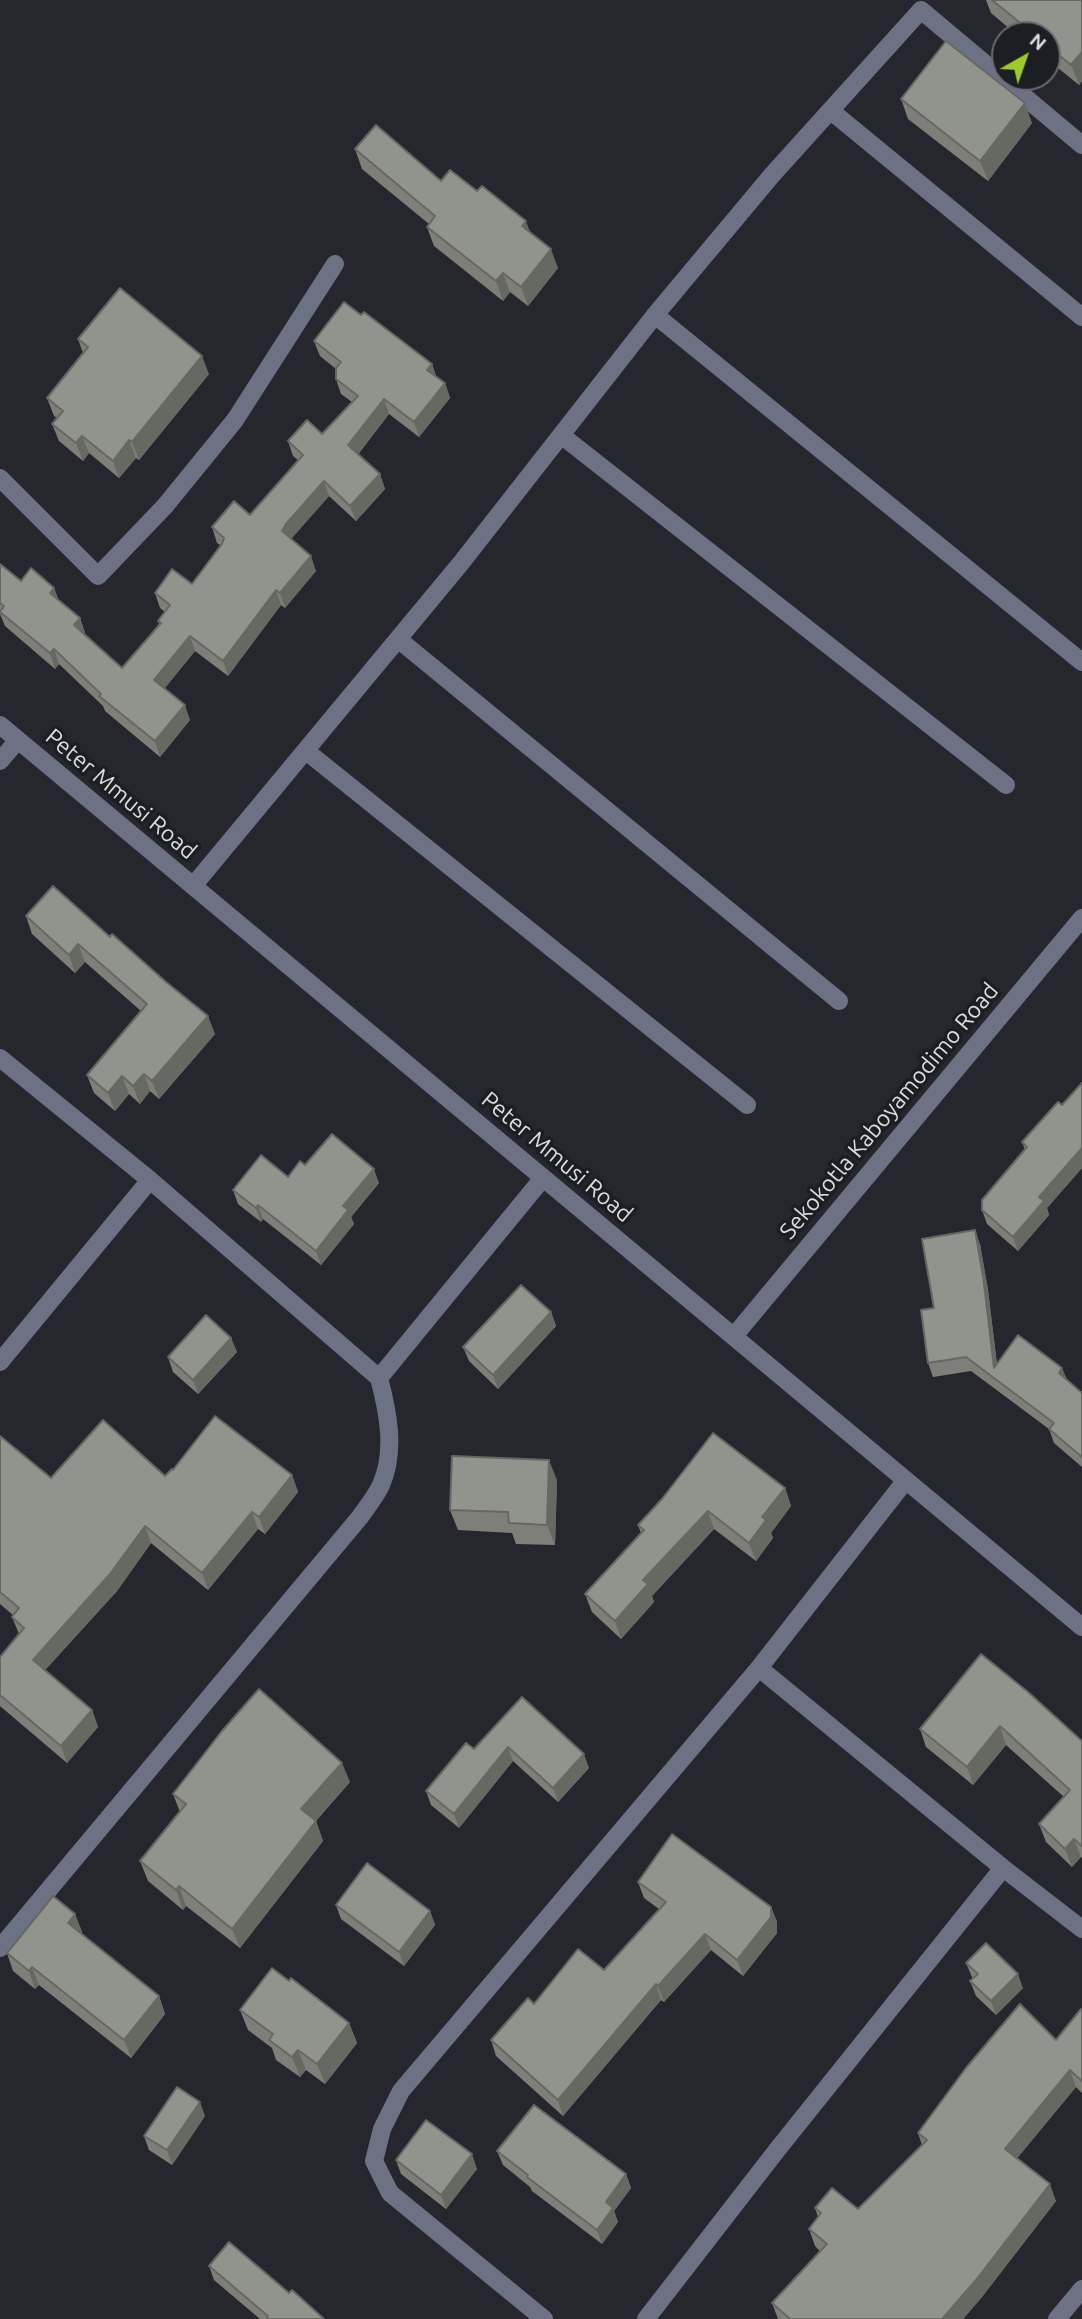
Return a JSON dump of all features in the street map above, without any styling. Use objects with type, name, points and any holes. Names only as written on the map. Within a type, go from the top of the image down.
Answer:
[{"type":"street","points":[[194,886],[461,563],[655,315],[772,175],[926,5],[1082,145]]},
{"type":"street","points":[[831,111],[1082,317]]},
{"type":"street","points":[[0,478],[98,576],[165,506],[235,420],[335,264]]},
{"type":"street","points":[[655,315],[1082,662]]},
{"type":"street","points":[[561,435],[1006,785]]},
{"type":"street","points":[[398,639],[839,1001]]},
{"type":"street","name":"Peter Mmusi Road","points":[[0,725],[1082,1627]]},
{"type":"street","points":[[0,761],[18,740]]},
{"type":"street","points":[[306,751],[747,1105]]},
{"type":"street","name":"Sekokotla Kaboyamodimo Road","points":[[734,1336],[1082,919]]},
{"type":"street","points":[[0,1058],[150,1180],[379,1378],[387,1409],[388,1439],[387,1466],[380,1486],[360,1517],[0,1948]]},
{"type":"street","points":[[379,1378],[543,1178]]},
{"type":"street","points":[[0,1362],[150,1180]]},
{"type":"street","points":[[544,2319],[390,2193],[374,2161],[382,2129],[401,2091],[759,1668],[906,1480]]},
{"type":"street","points":[[759,1668],[1003,1868],[1082,1929]]},
{"type":"street","points":[[646,2319],[776,2150],[1003,1868]]},
{"type":"street","points":[[1057,2319],[1082,2289]]},
{"type":"building","points":[[992,0],[1082,0],[1082,52],[1071,65],[1061,57],[1061,21],[1018,21]]},
{"type":"building","points":[[946,41],[991,76],[991,91],[1010,91],[1025,103],[980,161],[901,99]]},
{"type":"building","points":[[376,125],[441,181],[450,170],[477,191],[482,186],[526,221],[522,226],[551,249],[521,287],[503,273],[496,281],[427,227],[435,216],[355,149]]},
{"type":"building","points":[[120,288],[202,356],[132,442],[129,440],[113,461],[82,436],[76,443],[52,424],[63,411],[47,398],[88,347],[78,339]]},
{"type":"building","points":[[344,302],[361,315],[364,312],[432,364],[427,370],[445,383],[414,422],[384,399],[348,445],[380,474],[350,506],[324,481],[286,524],[282,531],[311,556],[280,593],[276,590],[223,661],[190,636],[154,680],[185,705],[155,741],[99,696],[101,694],[54,649],[50,653],[0,612],[4,606],[0,603],[0,564],[21,581],[31,568],[54,588],[50,593],[80,618],[74,625],[122,668],[161,623],[158,621],[170,605],[155,593],[172,569],[192,584],[222,544],[224,538],[212,527],[234,501],[250,515],[303,455],[288,441],[307,420],[322,434],[358,396],[336,379],[336,368],[341,362],[314,341]]},
{"type":"building","points":[[53,886],[110,937],[112,934],[208,1016],[152,1081],[144,1074],[133,1086],[122,1076],[108,1093],[87,1075],[147,1004],[78,944],[69,955],[26,916]]},
{"type":"building","points":[[1082,1083],[1082,1148],[1039,1197],[1044,1201],[1013,1237],[982,1210],[982,1200],[1027,1147],[1022,1142],[1058,1102],[1062,1105]]},
{"type":"building","points":[[332,1134],[374,1169],[343,1206],[348,1210],[316,1251],[258,1205],[256,1208],[233,1190],[261,1155],[288,1177],[300,1161],[305,1165]]},
{"type":"building","points":[[975,1230],[994,1368],[1018,1335],[1062,1368],[1059,1373],[1082,1393],[1082,1457],[1049,1429],[1054,1423],[966,1357],[928,1363],[921,1310],[934,1308],[922,1239]]},
{"type":"building","points":[[521,1285],[551,1312],[493,1375],[463,1347]]},
{"type":"building","points":[[206,1315],[231,1338],[193,1380],[168,1357]]},
{"type":"building","points":[[215,1416],[292,1475],[259,1517],[252,1512],[202,1573],[145,1526],[110,1574],[33,1660],[92,1710],[61,1746],[0,1695],[0,1657],[24,1628],[12,1617],[19,1608],[0,1592],[0,1436],[51,1478],[103,1420],[165,1476],[173,1470]]},
{"type":"building","points":[[713,1433],[785,1488],[762,1517],[766,1520],[749,1543],[708,1511],[643,1580],[648,1584],[615,1621],[585,1594],[644,1530],[638,1525],[662,1499]]},
{"type":"building","points":[[452,1456],[549,1460],[547,1525],[509,1523],[508,1512],[450,1510]]},
{"type":"building","points":[[981,1654],[1082,1741],[1082,1846],[1074,1839],[1065,1849],[1039,1824],[1070,1790],[1000,1726],[967,1767],[920,1729]]},
{"type":"building","points":[[259,1689],[342,1763],[301,1809],[316,1821],[232,1929],[179,1886],[176,1890],[140,1861],[186,1804],[173,1794]]},
{"type":"building","points":[[522,1697],[584,1754],[553,1788],[508,1747],[454,1814],[426,1791],[466,1743],[474,1749]]},
{"type":"building","points":[[672,1834],[771,1907],[771,1917],[737,1960],[705,1934],[658,1986],[656,1984],[558,2100],[491,2040],[528,1998],[534,2004],[578,1949],[604,1970],[666,1902],[638,1882]]},
{"type":"building","points":[[367,1863],[430,1911],[399,1952],[336,1905]]},
{"type":"building","points":[[53,1896],[75,1914],[68,1923],[159,1996],[124,2040],[32,1967],[29,1971],[7,1953]]},
{"type":"building","points":[[986,1943],[1018,1974],[991,2001],[970,1981],[978,1974],[966,1963]]},
{"type":"building","points":[[272,1968],[289,1981],[291,1978],[349,2023],[317,2064],[298,2050],[292,2057],[269,2040],[273,2034],[240,2010]]},
{"type":"building","points":[[1020,2004],[1056,2040],[1082,2010],[1082,2081],[1070,2070],[1005,2149],[1050,2184],[976,2280],[942,2319],[790,2319],[772,2303],[827,2244],[809,2229],[821,2213],[815,2208],[832,2188],[858,2209],[927,2140],[918,2133],[966,2068]]},
{"type":"building","points":[[177,2087],[200,2102],[167,2150],[144,2136]]},
{"type":"building","points":[[534,2105],[626,2174],[606,2202],[613,2208],[597,2230],[497,2151]]},
{"type":"building","points":[[426,2120],[472,2154],[441,2195],[396,2160]]},
{"type":"building","points":[[229,2242],[289,2293],[292,2290],[324,2319],[268,2319],[268,2316],[209,2266]]}]
